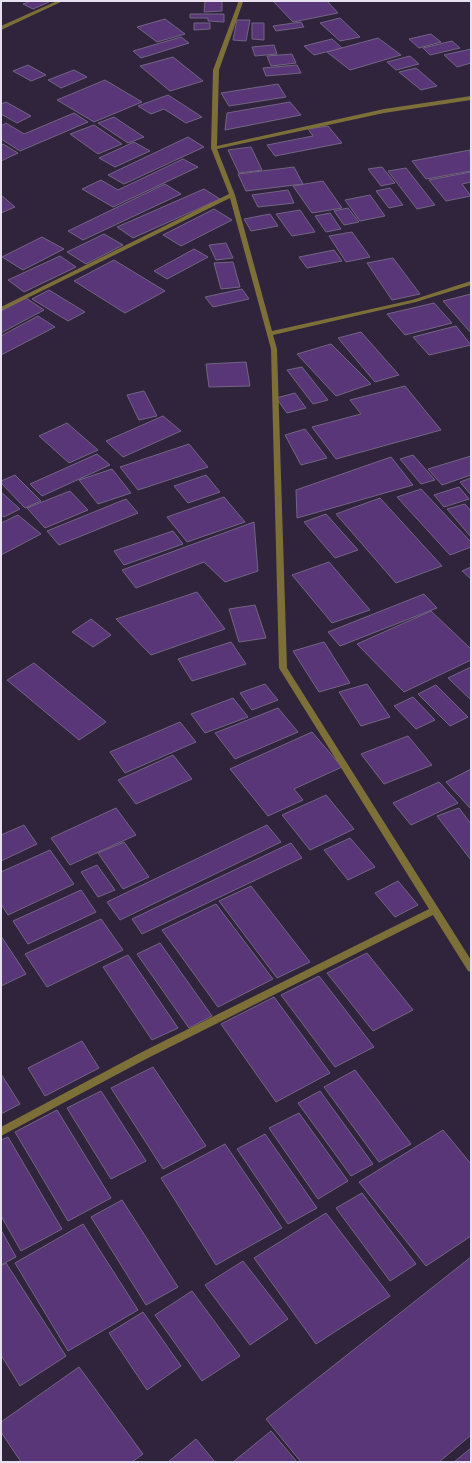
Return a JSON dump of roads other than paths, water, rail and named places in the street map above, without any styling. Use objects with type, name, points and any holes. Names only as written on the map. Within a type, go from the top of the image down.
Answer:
[{"type":"street","points":[[1,28],[61,1]]},
{"type":"street","points":[[240,1],[216,70],[214,148],[232,195],[274,349],[283,668],[471,968]]},
{"type":"street","points":[[214,148],[384,111],[471,98]]},
{"type":"street","points":[[1,309],[232,195]]},
{"type":"street","points":[[269,334],[414,301],[471,283]]},
{"type":"street","points":[[1,1132],[145,1055],[435,910]]}]
